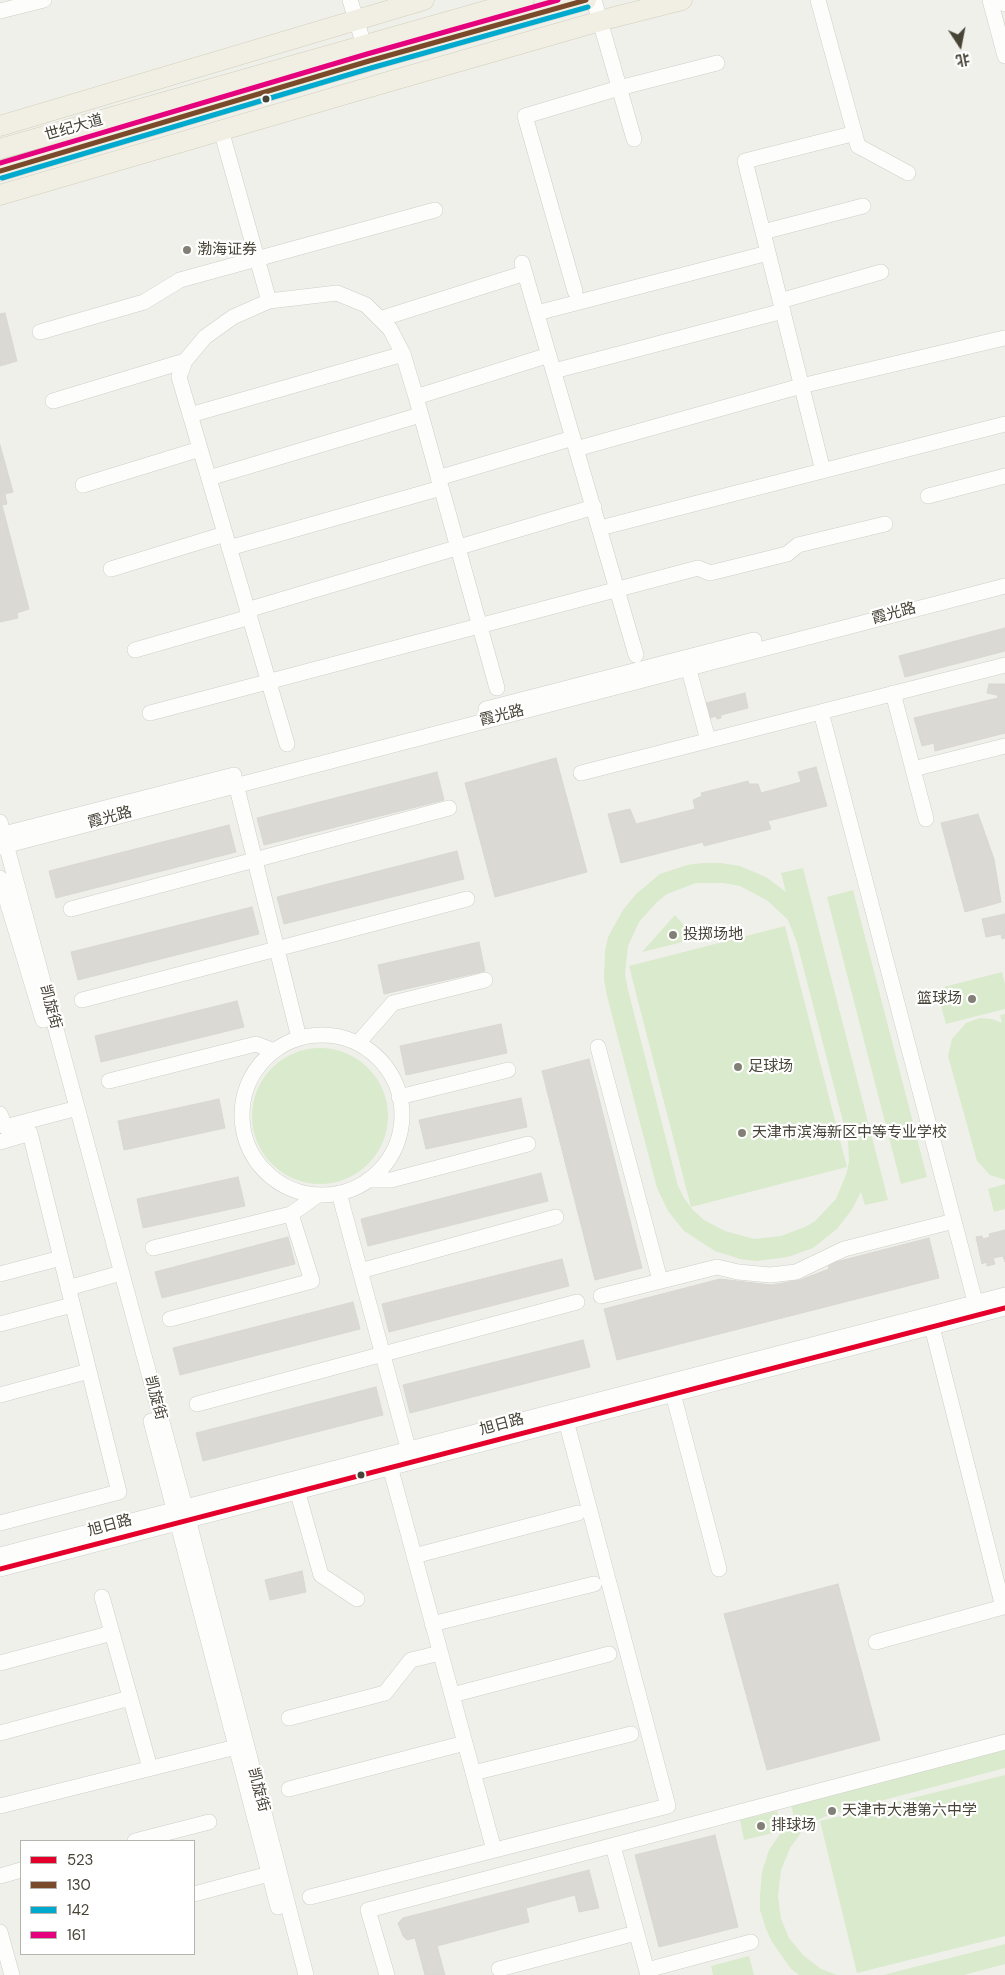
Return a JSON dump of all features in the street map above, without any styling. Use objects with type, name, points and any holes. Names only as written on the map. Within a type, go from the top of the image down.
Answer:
[{"type":"main road","points":[[0,126],[353,10],[424,0]]},
{"type":"main road","name":"世纪大道","points":[[0,149],[524,0]]},
{"type":"main road","name":"世纪大道","points":[[0,170],[369,61],[586,0]]},
{"type":"main road","points":[[0,195],[221,130],[682,0]]},
{"type":"street","points":[[0,12],[44,0]]},
{"type":"street","points":[[594,0],[634,139]]},
{"type":"street","points":[[818,0],[858,146],[908,173]]},
{"type":"street","points":[[990,0],[1005,56]]},
{"type":"street","points":[[1004,0],[1005,4]]},
{"type":"street","points":[[353,10],[364,45]]},
{"type":"street","points":[[575,291],[525,116],[619,88],[717,63]]},
{"type":"street","points":[[221,130],[269,301]]},
{"type":"street","points":[[823,471],[745,161],[848,135]]},
{"type":"street","points":[[763,232],[863,206]]},
{"type":"street","points":[[40,332],[144,302],[180,280],[434,210]]},
{"type":"street","points":[[537,313],[768,253]]},
{"type":"street","points":[[380,318],[523,268],[636,655]]},
{"type":"street","points":[[554,371],[781,306],[881,272]]},
{"type":"street","points":[[287,744],[179,377],[185,362],[205,337],[233,317],[269,301],[337,293],[366,305],[390,329],[403,354],[416,397],[497,688]]},
{"type":"street","points":[[111,569],[227,541],[439,483],[575,443],[1004,338]]},
{"type":"street","points":[[190,415],[403,354]]},
{"type":"street","points":[[416,397],[549,355]]},
{"type":"street","points":[[53,401],[185,362]]},
{"type":"street","points":[[209,478],[420,416]]},
{"type":"street","points":[[600,528],[1005,424]]},
{"type":"street","points":[[83,485],[200,449]]},
{"type":"street","points":[[928,496],[1005,476]]},
{"type":"street","points":[[135,650],[457,547],[594,507]]},
{"type":"street","points":[[150,713],[698,568],[710,573],[777,557],[787,554],[798,545],[885,524]]},
{"type":"street","name":"霞光路","points":[[2,837],[235,780],[686,663],[1005,575]]},
{"type":"street","name":"霞光路","points":[[686,663],[1005,586]]},
{"type":"street","points":[[686,663],[708,740]]},
{"type":"street","points":[[581,773],[1005,665]]},
{"type":"street","points":[[893,693],[926,819]]},
{"type":"street","points":[[821,712],[977,1309]]},
{"type":"street","points":[[913,769],[1005,746]]},
{"type":"street","points":[[235,780],[299,1038]]},
{"type":"street","points":[[71,909],[449,808]]},
{"type":"street","name":"凯旋街","points":[[2,837],[181,1515],[236,1747],[296,1975]]},
{"type":"street","name":"凯旋街","points":[[0,878],[70,1110],[306,1975]]},
{"type":"street","points":[[82,1000],[467,899]]},
{"type":"street","points":[[358,1043],[393,1003],[485,980]]},
{"type":"street","points":[[331,1035],[358,1043],[380,1059],[395,1082],[402,1108],[399,1136],[388,1161],[368,1180],[339,1192],[318,1195],[292,1190],[270,1177],[254,1158],[244,1134],[241,1109],[247,1084],[260,1062],[280,1046],[299,1038],[331,1035]]},
{"type":"street","points":[[109,1081],[256,1044],[274,1051]]},
{"type":"street","points":[[598,1047],[660,1280]]},
{"type":"street","points":[[399,1097],[508,1070]]},
{"type":"street","points":[[0,1114],[5,1128],[70,1110]]},
{"type":"street","points":[[0,1142],[30,1133],[119,1492],[0,1523]]},
{"type":"street","points":[[368,1180],[392,1180],[528,1144]]},
{"type":"street","points":[[339,1192],[410,1456]]},
{"type":"street","points":[[153,1248],[292,1214],[318,1195]]},
{"type":"street","points":[[170,1319],[312,1281],[292,1214]]},
{"type":"street","points":[[360,1271],[556,1217]]},
{"type":"street","points":[[601,1296],[717,1267],[738,1272],[770,1275],[796,1272],[844,1249],[954,1221]]},
{"type":"street","points":[[0,1274],[61,1258]]},
{"type":"street","points":[[68,1288],[114,1275]]},
{"type":"street","name":"旭日路","points":[[0,1569],[181,1515],[977,1309],[1005,1295]]},
{"type":"street","points":[[197,1404],[578,1302]]},
{"type":"street","points":[[0,1324],[72,1305]]},
{"type":"street","name":"旭日路","points":[[977,1309],[1005,1308]]},
{"type":"street","points":[[876,1642],[1003,1607],[930,1321]]},
{"type":"street","points":[[0,1395],[89,1371]]},
{"type":"street","points":[[671,1388],[718,1569]]},
{"type":"street","points":[[310,1897],[668,1806],[565,1416]]},
{"type":"street","points":[[388,1462],[494,1850]]},
{"type":"street","points":[[296,1485],[321,1575],[357,1599]]},
{"type":"street","points":[[414,1556],[578,1513]]},
{"type":"street","name":"旭日路","points":[[0,1555],[181,1515]]},
{"type":"street","points":[[432,1624],[594,1584]]},
{"type":"street","points":[[102,1597],[150,1768]]},
{"type":"street","points":[[0,1663],[112,1633]]},
{"type":"street","points":[[289,1718],[385,1693],[411,1660],[440,1653]]},
{"type":"street","points":[[452,1694],[609,1654]]},
{"type":"street","points":[[0,1734],[130,1698]]},
{"type":"street","points":[[473,1773],[632,1734]]},
{"type":"street","points":[[387,1975],[368,1910],[1005,1742]]},
{"type":"street","points":[[289,1789],[465,1743]]},
{"type":"street","points":[[0,1806],[236,1747]]},
{"type":"street","points":[[139,1840],[209,1822]]},
{"type":"street","points":[[613,1846],[647,1972],[751,1942]]},
{"type":"street","points":[[0,1876],[20,1870]]},
{"type":"street","points":[[195,1894],[269,1874]]},
{"type":"street","points":[[0,1932],[12,1975]]},
{"type":"street","points":[[500,1970],[636,1933]]},
{"type":"green space","points":[[721,863],[740,866],[766,877],[786,892],[781,873],[803,868],[888,1200],[865,1205],[861,1192],[853,1208],[837,1229],[813,1248],[788,1257],[757,1261],[740,1259],[715,1251],[684,1231],[668,1211],[657,1188],[607,996],[604,979],[605,951],[608,937],[623,910],[636,894],[660,874],[687,865]],"holes":[[[696,883],[723,883],[740,886],[768,901],[788,920],[797,943],[848,1141],[849,1161],[847,1172],[836,1199],[815,1221],[781,1236],[754,1239],[725,1231],[704,1220],[684,1198],[678,1186],[625,974],[628,946],[639,922],[657,902],[667,894]]]},
{"type":"green space","points":[[853,890],[927,1177],[901,1184],[827,897]]},
{"type":"green space","name":"投掷场地","points":[[675,915],[683,924],[691,940],[642,952]]},
{"type":"green space","name":"足球场","points":[[785,926],[847,1167],[691,1207],[629,966]]},
{"type":"green space","name":"篮球场","points":[[1002,972],[1005,984],[1005,1009],[946,1024],[936,989]]},
{"type":"green space","points":[[1005,1014],[1005,1180],[990,1175],[977,1161],[948,1056],[952,1039],[966,1023],[980,1018],[992,1019],[1002,1023],[1000,1015]]},
{"type":"green space","points":[[320,1048],[346,1053],[358,1059],[368,1068],[377,1078],[383,1090],[388,1116],[383,1142],[377,1154],[368,1164],[358,1173],[346,1179],[320,1184],[294,1179],[282,1173],[272,1164],[263,1154],[257,1142],[252,1116],[257,1090],[263,1078],[272,1068],[282,1059],[294,1053]]},
{"type":"green space","points":[[1005,1184],[1005,1209],[994,1212],[988,1189]]},
{"type":"green space","points":[[1005,1750],[1005,1768],[831,1814],[811,1823],[803,1830],[790,1848],[781,1870],[778,1896],[781,1919],[789,1938],[803,1955],[821,1969],[837,1975],[799,1975],[791,1969],[772,1942],[766,1929],[760,1910],[762,1872],[769,1850],[794,1817],[791,1805]]},
{"type":"green space","points":[[1005,1775],[1005,1936],[857,1973],[820,1821]]},
{"type":"green space","name":"排球场","points":[[777,1811],[782,1831],[744,1840],[740,1820]]},
{"type":"green space","points":[[1005,1944],[1005,1964],[964,1975],[883,1975]]},
{"type":"green space","points":[[749,1956],[754,1975],[713,1975],[711,1966]]},
{"type":"building","points":[[5,313],[17,361],[0,366],[0,314]]},
{"type":"building","points":[[0,445],[13,492],[5,494],[7,504],[2,505],[29,609],[17,613],[18,618],[0,622]]},
{"type":"building","points":[[1005,628],[1005,651],[905,677],[899,656]]},
{"type":"building","points":[[989,684],[1005,684],[1005,733],[935,751],[934,743],[922,746],[914,718],[998,698],[997,695],[987,693]]},
{"type":"building","points":[[745,693],[748,708],[721,715],[721,718],[717,719],[716,716],[710,718],[706,703]]},
{"type":"building","points":[[556,758],[587,872],[495,897],[465,783]]},
{"type":"building","points":[[816,767],[827,806],[768,821],[771,829],[704,846],[703,842],[621,863],[608,814],[630,809],[636,824],[695,809],[693,800],[702,796],[701,793],[748,781],[749,784],[758,784],[761,793],[801,782],[798,772]]},
{"type":"building","points":[[437,772],[444,800],[264,845],[257,818]]},
{"type":"building","points":[[978,814],[994,859],[1001,902],[965,912],[941,823]]},
{"type":"building","points":[[229,825],[236,852],[56,898],[49,871]]},
{"type":"building","points":[[457,851],[464,879],[284,924],[277,897]]},
{"type":"building","points":[[252,907],[259,934],[78,980],[71,952]]},
{"type":"building","points":[[1005,914],[1005,938],[1002,939],[1001,934],[986,937],[982,919]]},
{"type":"building","points":[[479,942],[485,971],[384,994],[378,965]]},
{"type":"building","points":[[237,1001],[244,1027],[101,1062],[95,1036]]},
{"type":"building","points":[[501,1024],[507,1053],[406,1075],[400,1046]]},
{"type":"building","points":[[589,1059],[642,1268],[595,1280],[542,1071]]},
{"type":"building","points":[[521,1098],[527,1127],[426,1149],[419,1120]]},
{"type":"building","points":[[219,1099],[225,1128],[124,1150],[118,1121]]},
{"type":"building","points":[[541,1173],[548,1201],[368,1246],[361,1219]]},
{"type":"building","points":[[238,1177],[245,1206],[143,1228],[137,1199]]},
{"type":"building","points":[[1005,1230],[1005,1262],[1003,1256],[993,1258],[995,1264],[987,1266],[987,1262],[982,1264],[976,1237],[982,1236],[983,1239],[990,1237],[989,1234]]},
{"type":"building","points":[[288,1237],[295,1264],[162,1298],[155,1272]]},
{"type":"building","points":[[929,1238],[939,1278],[617,1360],[604,1309],[720,1279],[771,1285],[800,1280],[829,1269],[828,1264]]},
{"type":"building","points":[[562,1259],[569,1286],[389,1332],[382,1304]]},
{"type":"building","points":[[353,1302],[360,1329],[180,1375],[173,1348]]},
{"type":"building","points":[[583,1340],[590,1367],[410,1413],[403,1385]]},
{"type":"building","points":[[376,1387],[383,1415],[203,1461],[196,1433]]},
{"type":"building","points":[[302,1571],[306,1592],[270,1600],[265,1580]]},
{"type":"building","points":[[838,1584],[880,1740],[767,1770],[724,1614]]},
{"type":"building","points":[[715,1835],[738,1927],[659,1947],[635,1855]]},
{"type":"building","points":[[589,1870],[599,1908],[579,1912],[575,1895],[526,1908],[529,1922],[437,1946],[445,1975],[425,1975],[415,1938],[407,1940],[403,1936],[398,1923],[403,1918]]},
{"type":"transit line","name":"161","points":[[0,163],[367,54],[558,0]]},
{"type":"transit line","name":"130","points":[[0,171],[369,61],[586,0]]},
{"type":"transit line","name":"142","points":[[2,178],[371,68],[588,7]]},
{"type":"transit line","name":"523","points":[[0,1569],[1005,1308]]},
{"type":"place","name":"渤海证券","points":[[187,250]]},
{"type":"place","name":"投掷场地","points":[[673,935]]},
{"type":"place","name":"篮球场","points":[[972,999]]},
{"type":"place","name":"足球场","points":[[738,1067]]},
{"type":"place","name":"天津市滨海新区中等专业学校","points":[[742,1133]]},
{"type":"place","name":"天津市大港第六中学","points":[[832,1811]]},
{"type":"place","name":"排球场","points":[[761,1826]]}]
